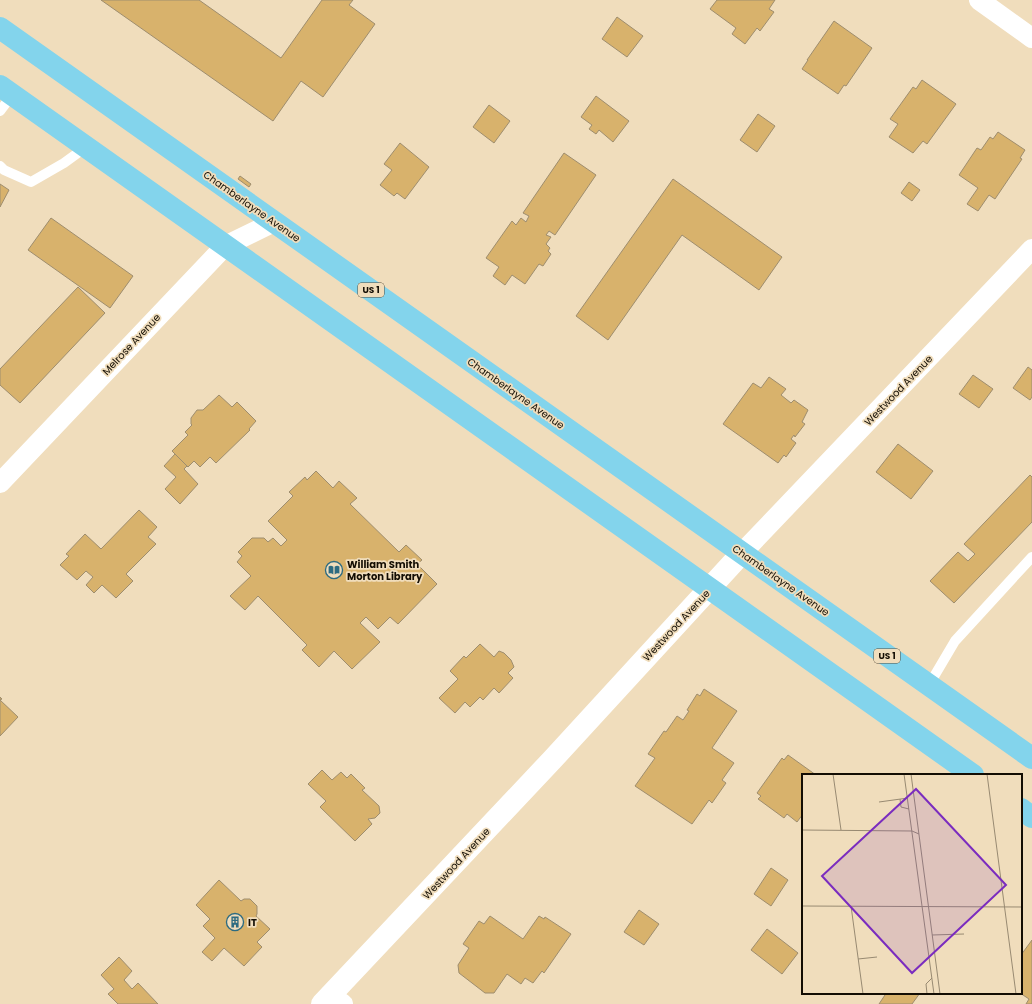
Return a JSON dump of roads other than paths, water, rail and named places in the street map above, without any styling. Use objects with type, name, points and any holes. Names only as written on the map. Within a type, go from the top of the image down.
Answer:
[{"type":"main road","name":"Chamberlayne Avenue","points":[[0,28],[1032,758]]},
{"type":"main road","points":[[4,97],[86,148],[972,774]]},
{"type":"main road","points":[[1022,810],[1032,817]]},
{"type":"street","points":[[979,0],[1032,38]]},
{"type":"street","name":"Melrose Avenue","points":[[0,483],[225,246],[274,222]]},
{"type":"street","name":"Westwood Avenue","points":[[332,1001],[742,553],[1032,249]]},
{"type":"lane","points":[[0,166],[4,170],[31,182],[86,148]]},
{"type":"lane","points":[[929,685],[955,641],[1032,557]]},
{"type":"place","name":"William Smith Morton Library","points":[[334,570]]},
{"type":"place","name":"IT","points":[[235,922]]}]
